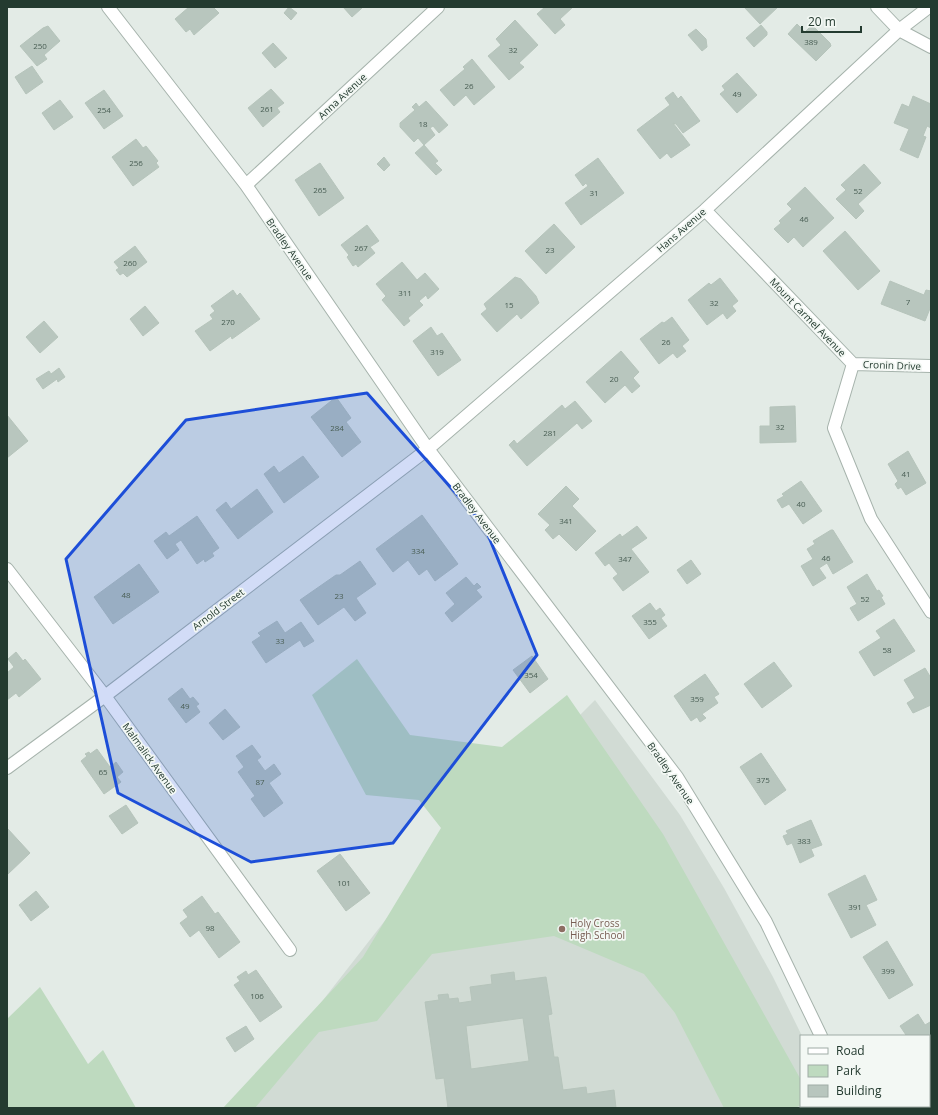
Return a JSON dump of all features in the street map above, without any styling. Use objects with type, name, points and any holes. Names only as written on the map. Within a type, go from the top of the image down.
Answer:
[{"type":"street","name":"Bradley Avenue","points":[[108,7],[246,185],[428,449],[677,777],[766,922],[821,1035]]},
{"type":"street","name":"Anna Avenue","points":[[246,185],[438,7]]},
{"type":"street","points":[[876,7],[898,30],[931,47]]},
{"type":"street","name":"Hans Avenue","points":[[428,449],[705,210],[898,30],[929,7]]},
{"type":"street","name":"Mount Carmel Avenue","points":[[705,210],[853,364],[834,428],[871,519],[931,612]]},
{"type":"street","name":"Cronin Drive","points":[[853,364],[931,366]]},
{"type":"street","name":"Arnold Street","points":[[7,768],[105,696],[428,449]]},
{"type":"street","name":"Malmalick Avenue","points":[[7,569],[105,696],[290,950]]},
{"type":"highlighted area","points":[[367,393],[484,525],[537,655],[393,843],[251,862],[118,793],[66,559],[186,420]]},
{"type":"shaded area","name":"Holy Cross High School","points":[[595,700],[680,815],[724,888],[773,977],[802,1035],[800,1035],[800,1107],[837,1108],[239,1108],[422,873]]},
{"type":"green space","points":[[357,659],[410,735],[502,747],[567,695],[663,834],[800,1078],[800,1106],[795,1108],[724,1108],[675,1013],[644,974],[554,936],[432,954],[377,1021],[319,1032],[255,1108],[223,1108],[363,957],[441,828],[419,800],[366,795],[312,695]]},
{"type":"green space","points":[[40,987],[88,1064],[103,1050],[136,1108],[7,1108],[7,1019]]},
{"type":"building","points":[[189,7],[213,7],[219,13],[194,35],[190,29],[186,32],[175,19]]},
{"type":"building","points":[[289,7],[297,13],[291,20],[284,13]]},
{"type":"building","points":[[343,7],[361,7],[362,8],[352,17]]},
{"type":"building","points":[[545,7],[573,7],[560,19],[565,25],[555,34],[537,14]]},
{"type":"building","points":[[744,7],[778,7],[760,24]]},
{"type":"building","points":[[515,20],[538,45],[519,63],[524,67],[509,80],[488,56],[501,45],[496,39]]},
{"type":"building","points":[[797,24],[805,32],[812,25],[830,43],[831,46],[816,61],[788,34]]},
{"type":"building","points":[[761,25],[767,32],[767,35],[754,47],[746,38]]},
{"type":"building","points":[[48,26],[60,41],[44,55],[47,59],[37,66],[20,46],[43,28]]},
{"type":"building","points":[[696,29],[706,39],[707,47],[702,51],[688,35]]},
{"type":"building","points":[[273,43],[287,58],[275,68],[262,53]]},
{"type":"building","points":[[472,59],[495,87],[474,105],[466,95],[454,106],[440,90],[465,69],[463,67]]},
{"type":"building","points":[[32,66],[43,82],[26,94],[15,77]]},
{"type":"building","points":[[737,73],[757,95],[737,113],[720,94],[725,90],[722,86]]},
{"type":"building","points":[[271,89],[284,103],[277,108],[280,112],[263,127],[248,108]]},
{"type":"building","points":[[104,90],[123,116],[104,129],[85,103]]},
{"type":"building","points":[[673,92],[678,99],[681,96],[700,121],[683,133],[676,124],[673,123],[690,145],[671,158],[667,153],[660,159],[637,130],[670,105],[665,98]]},
{"type":"building","points":[[913,96],[931,104],[931,128],[927,126],[923,136],[926,137],[918,158],[900,150],[909,129],[894,123],[902,104],[909,107]]},
{"type":"building","points":[[60,100],[73,117],[54,130],[42,113]]},
{"type":"building","points":[[426,101],[448,125],[439,133],[433,126],[430,128],[435,135],[424,145],[418,138],[414,142],[400,127],[400,123],[415,110],[412,107],[416,103],[419,107]]},
{"type":"building","points":[[136,139],[143,148],[146,146],[158,161],[156,163],[159,167],[133,186],[112,157]]},
{"type":"building","points":[[424,145],[438,161],[435,163],[442,170],[436,175],[415,153]]},
{"type":"building","points":[[384,157],[390,165],[384,171],[377,164]]},
{"type":"building","points":[[598,158],[624,193],[581,225],[565,203],[588,186],[586,183],[583,186],[575,175]]},
{"type":"building","points":[[320,163],[344,198],[319,216],[295,180]]},
{"type":"building","points":[[864,164],[881,183],[858,204],[864,211],[856,219],[836,199],[846,190],[841,185]]},
{"type":"building","points":[[805,187],[834,218],[803,247],[794,237],[788,243],[774,229],[781,223],[779,221],[792,209],[787,204]]},
{"type":"building","points":[[554,224],[575,247],[546,274],[525,251]]},
{"type":"building","points":[[367,225],[379,241],[370,247],[375,253],[358,267],[356,264],[353,266],[347,257],[349,255],[341,245]]},
{"type":"building","points":[[845,231],[880,271],[858,290],[823,251]]},
{"type":"building","points":[[135,246],[147,262],[127,277],[123,273],[120,275],[116,270],[119,268],[114,262]]},
{"type":"building","points":[[402,262],[417,280],[425,273],[439,289],[428,299],[426,295],[419,301],[423,305],[408,318],[410,321],[404,326],[382,300],[386,296],[376,284]]},
{"type":"building","points":[[515,277],[521,279],[536,296],[539,303],[521,319],[517,314],[497,332],[481,314],[487,309],[484,304]]},
{"type":"building","points":[[720,278],[738,301],[732,306],[736,311],[727,319],[723,313],[707,325],[688,300],[709,283],[711,285]]},
{"type":"building","points":[[890,281],[924,295],[926,290],[931,291],[931,306],[925,321],[881,304]]},
{"type":"building","points":[[233,290],[237,296],[240,293],[260,319],[232,339],[231,336],[210,351],[195,331],[213,319],[210,315],[215,311],[211,306]]},
{"type":"building","points":[[145,306],[159,323],[143,336],[130,319]]},
{"type":"building","points":[[672,317],[689,340],[682,346],[686,351],[677,358],[673,353],[659,364],[640,339],[662,322],[664,323]]},
{"type":"building","points":[[44,321],[58,337],[40,353],[26,337]]},
{"type":"building","points":[[431,327],[437,336],[442,333],[461,360],[438,376],[413,341]]},
{"type":"building","points":[[621,351],[639,372],[633,378],[640,386],[632,393],[625,385],[605,403],[586,382]]},
{"type":"building","points":[[59,368],[65,377],[58,382],[57,379],[43,389],[36,379],[49,371],[51,374]]},
{"type":"building","points":[[336,397],[351,418],[346,422],[361,442],[342,457],[311,417]]},
{"type":"building","points":[[575,401],[592,421],[582,429],[577,423],[527,466],[509,445],[514,440],[517,444],[562,405],[565,409]]},
{"type":"building","points":[[795,406],[796,442],[760,443],[760,426],[770,426],[770,407]]},
{"type":"building","points":[[7,415],[28,441],[7,458]]},
{"type":"building","points":[[908,451],[926,483],[906,495],[901,487],[898,489],[895,484],[898,481],[888,464]]},
{"type":"building","points":[[303,456],[319,477],[284,503],[264,474],[274,466],[279,473]]},
{"type":"building","points":[[801,481],[822,511],[803,524],[789,504],[782,508],[777,500],[784,496],[782,494]]},
{"type":"building","points":[[566,486],[579,499],[572,506],[596,531],[576,551],[559,534],[553,539],[545,530],[550,525],[538,514]]},
{"type":"building","points":[[257,489],[273,512],[238,539],[216,510],[226,502],[231,509]]},
{"type":"building","points":[[422,515],[458,564],[435,581],[427,569],[419,575],[408,560],[393,572],[376,549]]},
{"type":"building","points":[[197,516],[219,548],[212,553],[214,556],[205,562],[204,559],[197,564],[181,540],[175,544],[179,550],[167,559],[154,541],[166,532],[169,536]]},
{"type":"building","points":[[637,526],[647,538],[631,549],[649,572],[623,591],[613,578],[618,574],[609,563],[605,566],[595,553],[620,534],[622,537]]},
{"type":"building","points":[[833,530],[853,562],[833,574],[827,563],[819,568],[826,578],[813,586],[801,566],[813,559],[807,549],[815,544],[813,541]]},
{"type":"building","points":[[691,560],[701,574],[687,584],[677,570]]},
{"type":"building","points":[[360,561],[376,584],[356,598],[366,613],[355,621],[344,607],[318,625],[300,600],[336,575],[340,575]]},
{"type":"building","points":[[139,564],[159,592],[113,624],[94,597]]},
{"type":"building","points":[[867,574],[877,591],[879,590],[883,596],[881,597],[885,604],[858,621],[850,608],[857,604],[847,587]]},
{"type":"building","points":[[466,577],[474,586],[477,583],[481,587],[476,590],[482,597],[452,622],[445,613],[455,604],[446,593]]},
{"type":"building","points":[[650,603],[656,611],[660,608],[665,615],[661,618],[667,626],[649,639],[632,616]]},
{"type":"building","points":[[894,619],[915,651],[874,676],[859,652],[881,638],[876,631]]},
{"type":"building","points":[[277,621],[285,633],[301,622],[314,641],[304,647],[300,640],[266,663],[252,642],[261,636],[258,633]]},
{"type":"building","points":[[16,652],[23,661],[25,659],[41,679],[19,697],[16,693],[7,700],[7,673],[14,667],[8,659]]},
{"type":"building","points":[[532,656],[548,679],[530,693],[513,670]]},
{"type":"building","points":[[774,662],[792,686],[762,708],[744,684]]},
{"type":"building","points":[[925,668],[931,678],[931,705],[913,713],[907,703],[915,698],[904,680]]},
{"type":"building","points":[[705,674],[719,694],[714,697],[718,703],[702,714],[706,718],[700,722],[697,717],[691,721],[674,696]]},
{"type":"building","points":[[182,688],[190,699],[193,697],[199,704],[196,706],[200,712],[186,723],[168,699]]},
{"type":"building","points":[[225,709],[240,727],[223,740],[209,723]]},
{"type":"building","points":[[252,745],[261,757],[257,760],[265,771],[274,764],[281,774],[269,783],[283,803],[264,817],[251,799],[255,796],[238,772],[244,767],[236,756]]},
{"type":"building","points":[[97,749],[110,767],[116,762],[123,772],[117,777],[121,782],[104,794],[81,761],[87,756],[85,754],[89,752],[90,754]]},
{"type":"building","points":[[761,753],[786,790],[765,805],[740,767]]},
{"type":"building","points":[[126,805],[138,823],[122,834],[109,816]]},
{"type":"building","points":[[811,820],[822,845],[811,849],[814,856],[800,863],[792,843],[787,845],[783,836],[788,834],[786,831]]},
{"type":"building","points":[[7,828],[30,853],[8,874],[7,874]]},
{"type":"building","points":[[340,854],[370,893],[346,911],[317,871]]},
{"type":"building","points":[[865,875],[877,900],[866,905],[876,925],[851,938],[828,894]]},
{"type":"building","points":[[36,891],[49,907],[31,921],[19,905]]},
{"type":"building","points":[[202,896],[215,914],[218,912],[240,942],[219,958],[199,930],[190,937],[180,923],[188,917],[183,910]]},
{"type":"building","points":[[887,941],[913,985],[889,999],[863,957]]},
{"type":"building","points":[[256,970],[282,1007],[260,1022],[234,985],[240,981],[237,977],[246,971],[248,975]]},
{"type":"building","points":[[514,972],[515,981],[546,977],[552,1014],[548,1015],[554,1057],[558,1057],[563,1090],[586,1087],[587,1094],[614,1090],[616,1108],[448,1108],[444,1078],[436,1079],[425,1002],[439,1000],[438,995],[448,994],[449,999],[458,998],[459,1003],[472,1001],[470,987],[492,984],[491,975]],"holes":[[[523,1018],[529,1061],[471,1069],[466,1026]]]},
{"type":"building","points":[[918,1014],[925,1025],[930,1022],[931,1066],[930,1067],[930,1035],[906,1035],[900,1026]]},
{"type":"building","points":[[246,1026],[254,1039],[235,1052],[226,1038]]},
{"type":"place","name":"Holy Cross High School","points":[[562,929]]}]
